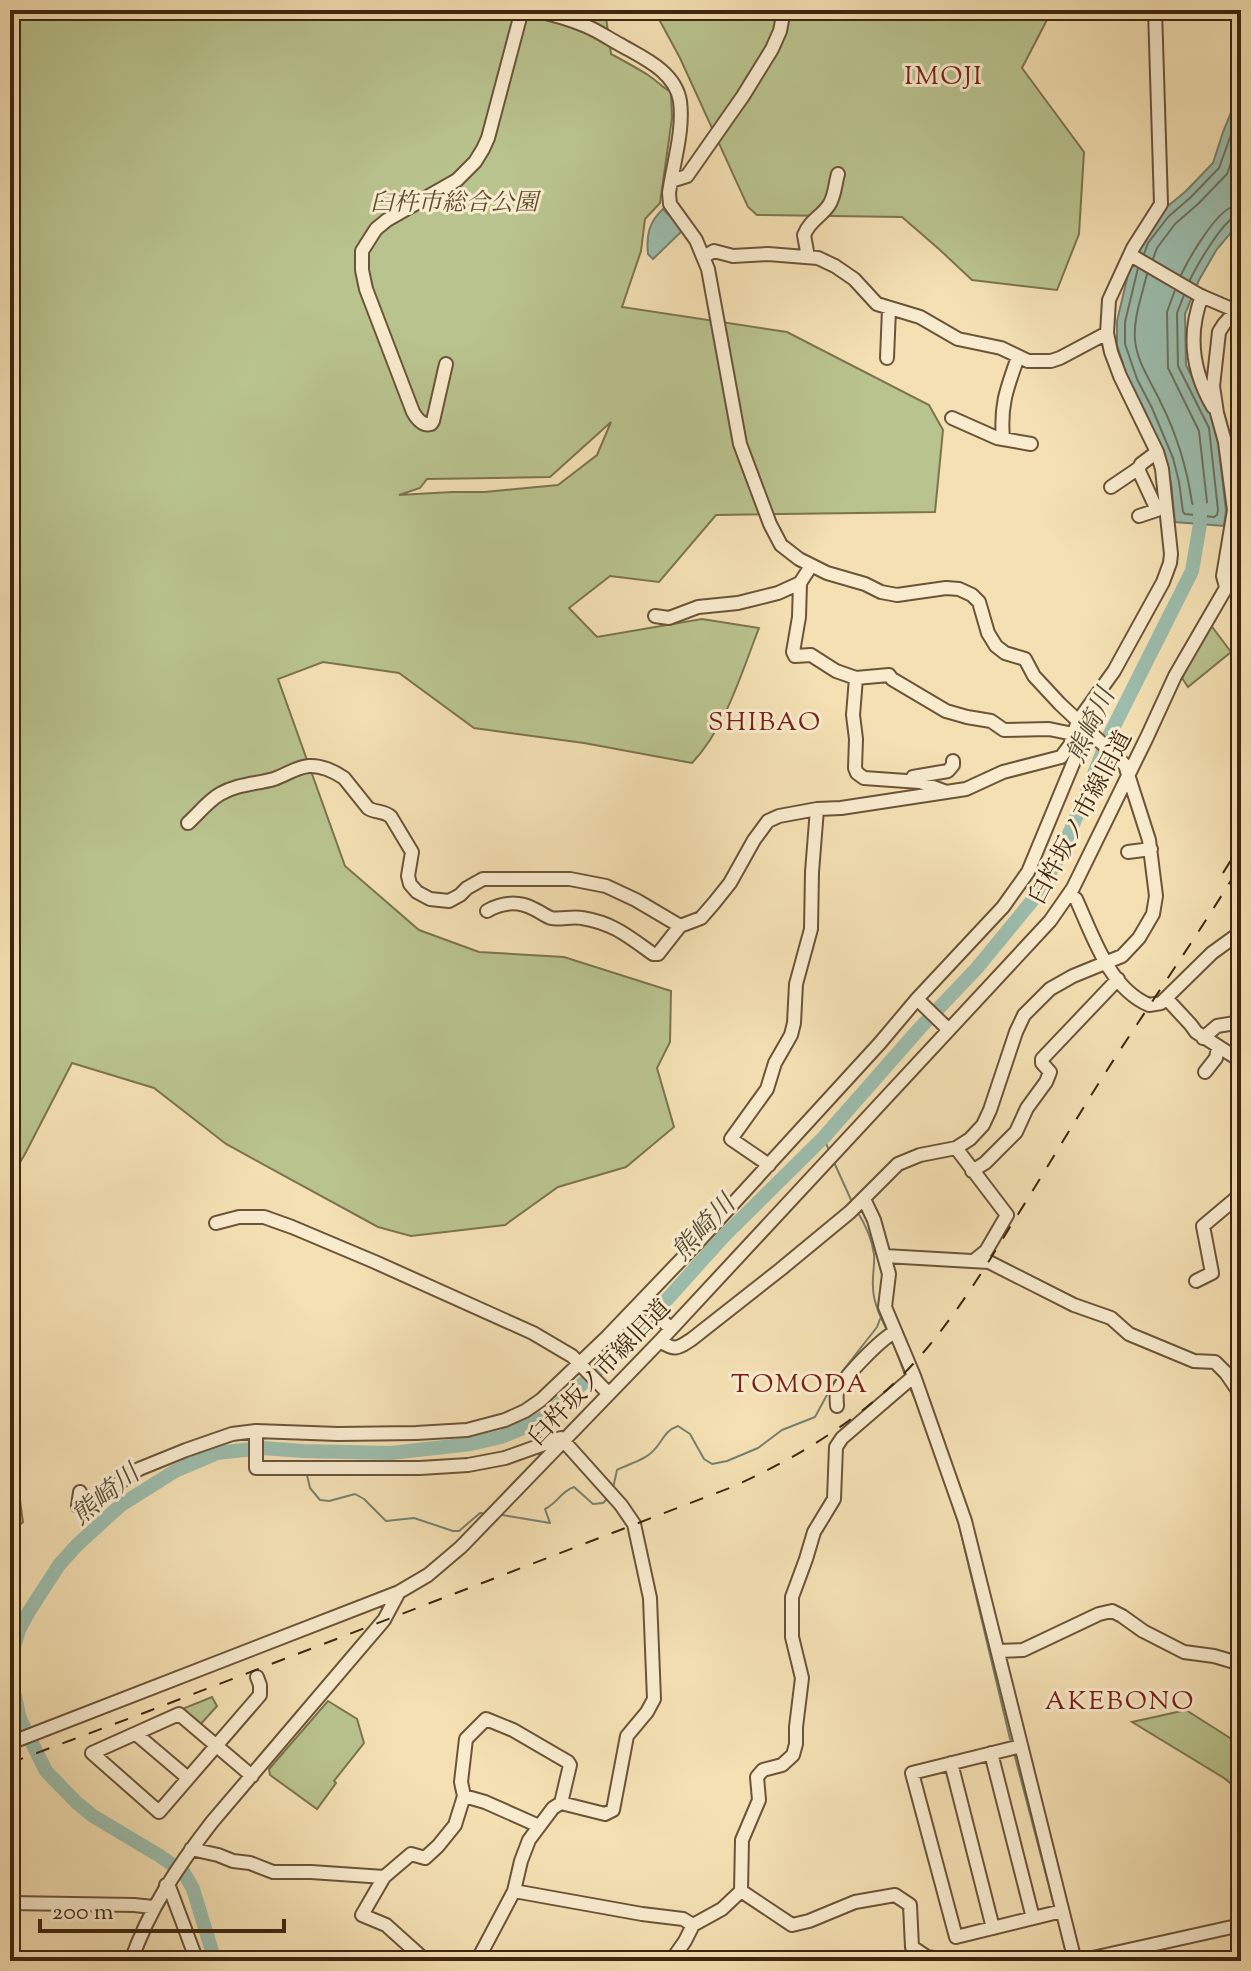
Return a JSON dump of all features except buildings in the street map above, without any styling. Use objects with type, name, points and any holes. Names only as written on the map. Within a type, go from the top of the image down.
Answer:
[{"type":"street","points":[[446,364],[433,421],[431,424],[424,423],[413,412],[366,289],[362,251],[376,229],[387,220],[457,180],[475,162],[492,126],[522,10]]},
{"type":"street","points":[[533,10],[588,27],[660,68],[672,82],[679,98],[681,116],[670,204],[696,240],[708,269],[740,444],[776,538],[788,552],[811,566],[881,592],[897,595],[946,588],[959,589],[972,595],[979,602],[988,633],[996,646],[1005,653],[1025,659],[1034,676],[1127,770],[1145,824],[1156,896],[1153,914],[1129,950],[1050,989],[1024,1015],[983,1125],[970,1139],[956,1148],[920,1155],[898,1164],[863,1201],[692,1339],[675,1348],[660,1341]]},
{"type":"street","points":[[671,181],[687,176],[743,96],[772,49],[784,10]]},
{"type":"street","points":[[487,911],[515,903],[525,904],[552,918],[571,916],[599,921],[615,927],[653,954],[658,954],[680,926],[701,918],[714,903],[768,821],[817,809],[966,789],[1003,772],[1061,757],[1114,671],[1163,582],[1170,563],[1164,481],[1157,452],[1120,376],[1107,333],[1109,300],[1161,204],[1155,10]]},
{"type":"street","points":[[808,257],[804,235],[810,223],[825,211],[832,200],[838,174]]},
{"type":"street","points":[[703,257],[714,251],[733,256],[768,254],[818,258],[854,279],[877,304],[920,317],[958,339],[1001,348],[1028,361],[1051,361],[1107,333]]},
{"type":"street","points":[[1133,255],[1201,295],[1239,312],[1219,332],[1213,386],[1225,442],[1234,510],[1223,576],[1226,587]]},
{"type":"street","points":[[1201,295],[1193,345],[1203,388],[1217,413]]},
{"type":"street","points":[[887,358],[889,309]]},
{"type":"street","points":[[1006,454],[1002,408],[1018,357]]},
{"type":"street","points":[[952,418],[997,438],[1031,444]]},
{"type":"street","points":[[1111,487],[1157,452]]},
{"type":"street","points":[[1138,469],[1157,510],[1139,516]]},
{"type":"street","name":"臼杵坂ノ市線旧道","points":[[131,1961],[153,1907],[188,1852],[384,1620],[399,1592],[440,1566],[501,1506],[606,1391],[660,1341],[668,1326],[824,1165],[947,1028],[1050,921],[1069,895],[1175,676],[1241,562]]},
{"type":"street","points":[[80,1492],[78,1506],[85,1509],[139,1469],[232,1434],[416,1433],[481,1428],[533,1406],[643,1302],[1003,907],[1023,881],[1039,850],[1077,754],[1071,740],[1049,729],[1007,731],[991,721],[946,711],[889,675],[856,678],[836,671],[811,655],[795,656],[800,583],[811,566]]},
{"type":"street","points":[[655,616],[669,618],[698,607],[738,603],[778,593],[800,583]]},
{"type":"street","points":[[856,678],[853,715],[857,773],[864,778],[920,782],[944,791]]},
{"type":"street","points":[[902,780],[948,771],[953,761]]},
{"type":"street","points":[[188,823],[223,792],[271,780],[312,765],[344,778],[368,808],[391,817],[412,852],[408,876],[410,884],[430,899],[449,901],[483,879],[570,879],[606,886],[680,926]]},
{"type":"street","points":[[769,1165],[731,1139],[767,1089],[775,1063],[791,1035],[796,984],[811,929],[817,809]]},
{"type":"street","points":[[1128,852],[1149,850]]},
{"type":"street","points":[[1069,895],[1076,899],[1105,963],[1145,1004],[1155,1005],[1166,998],[1212,953],[1241,932]]},
{"type":"street","points":[[972,1171],[985,1163],[1016,1132],[1050,1072],[1042,1059],[1118,979]]},
{"type":"street","points":[[1166,998],[1203,1038],[1241,1061]]},
{"type":"street","points":[[918,1000],[947,1028]]},
{"type":"street","points":[[1203,1038],[1217,1026],[1241,1022]]},
{"type":"street","points":[[1205,1072],[1216,1058],[1218,1047]]},
{"type":"street","points":[[956,1148],[1007,1215],[986,1251],[975,1260]]},
{"type":"street","points":[[1196,1281],[1212,1273],[1203,1226],[1241,1194]]},
{"type":"street","points":[[863,1201],[874,1220],[889,1274],[885,1307],[891,1334],[965,1521],[998,1651],[1016,1747],[1058,1912],[1077,1961],[1241,1925]]},
{"type":"street","points":[[216,1223],[239,1217],[264,1217],[494,1314],[572,1356],[606,1391]]},
{"type":"street","points":[[885,1256],[989,1262],[1074,1305],[1111,1318],[1129,1334],[1194,1361],[1215,1362],[1241,1395]]},
{"type":"street","points":[[643,1302],[668,1326]]},
{"type":"street","points":[[837,1406],[837,1393],[844,1382],[891,1334]]},
{"type":"street","points":[[671,1961],[693,1925],[722,1909],[741,1891],[742,1840],[759,1800],[757,1777],[763,1770],[782,1765],[793,1755],[802,1678],[792,1637],[792,1597],[814,1532],[834,1499],[836,1447],[842,1438],[910,1379]]},
{"type":"street","points":[[256,1432],[256,1468],[468,1465],[505,1458],[558,1438],[564,1440],[610,1493],[634,1524],[646,1576],[650,1598],[654,1699],[627,1736],[613,1810],[605,1814],[561,1803]]},
{"type":"street","points":[[11,1742],[399,1592]]},
{"type":"street","points":[[998,1651],[1023,1650],[1099,1614],[1112,1611],[1184,1652],[1241,1664]]},
{"type":"street","points":[[252,1776],[216,1745],[179,1714],[92,1753],[159,1812],[216,1745],[260,1695],[257,1677]]},
{"type":"street","points":[[426,1961],[386,1925],[362,1915],[384,1877],[411,1854],[425,1858],[455,1825],[464,1796],[461,1782],[466,1739],[486,1719],[513,1730],[570,1765],[561,1803],[553,1808],[526,1845],[514,1891],[477,1961]]},
{"type":"street","points":[[136,1734],[188,1778]]},
{"type":"street","points":[[1016,1747],[912,1773],[956,1937],[1058,1912]]},
{"type":"street","points":[[991,1753],[1033,1918]]},
{"type":"street","points":[[951,1763],[993,1928]]},
{"type":"street","points":[[464,1796],[539,1826]]},
{"type":"street","points":[[188,1852],[218,1855],[273,1872],[384,1877]]},
{"type":"street","points":[[167,1883],[197,1961]]},
{"type":"street","points":[[514,1891],[683,1919],[693,1925]]},
{"type":"street","points":[[741,1891],[792,1925],[855,1902],[895,1895],[910,1905],[912,1947],[927,1957],[951,1961]]},
{"type":"street","points":[[10,1903],[153,1907]]},
{"type":"street","points":[[998,1961],[1005,1961]]},
{"type":"green space","name":"臼杵市総合公園","points":[[10,10],[605,10],[611,54],[671,92],[672,118],[660,203],[645,219],[641,251],[622,307],[787,332],[929,405],[943,430],[935,512],[716,515],[659,582],[610,576],[569,608],[597,637],[702,619],[759,628],[723,717],[692,763],[584,743],[474,728],[399,673],[323,662],[278,679],[345,866],[419,930],[479,952],[564,957],[671,991],[670,1042],[657,1068],[674,1127],[626,1167],[558,1187],[505,1225],[411,1236],[378,1227],[226,1144],[154,1088],[72,1063],[10,1179]],"holes":[[[611,422],[597,455],[558,485],[485,492],[399,495],[420,488],[427,479],[550,477]]]},
{"type":"green space","points":[[654,10],[1048,10],[1050,14],[1022,68],[1084,152],[1079,234],[1057,290],[972,280],[902,217],[757,215],[748,207],[680,58]]},
{"type":"green space","points":[[1210,624],[1231,652],[1188,687],[1182,678]]},
{"type":"green space","points":[[10,1447],[13,1450],[23,1522],[10,1534]]},
{"type":"green space","points":[[212,1697],[217,1706],[199,1726],[182,1709]]},
{"type":"green space","points":[[328,1701],[357,1719],[364,1743],[317,1809],[270,1775],[269,1769]]},
{"type":"green space","points":[[1186,1710],[1241,1745],[1241,1792],[1224,1778],[1132,1722]]},
{"type":"water","points":[[1241,88],[1241,221],[1217,249],[1199,280],[1185,314],[1186,365],[1216,425],[1226,511],[1224,526],[1175,522],[1165,461],[1145,411],[1129,383],[1117,345],[1117,321],[1130,266],[1141,239],[1162,211],[1213,163]]},
{"type":"water","points":[[663,209],[683,230],[653,259],[648,254],[648,235],[654,219]]},
{"type":"waterway","name":"熊崎川","points":[[215,1961],[193,1889],[184,1873],[77,1803],[46,1771],[20,1719],[12,1683],[12,1654],[19,1630],[59,1565],[121,1505],[175,1471],[217,1453],[262,1448],[391,1453],[471,1444],[501,1437],[546,1416],[626,1345],[724,1236],[824,1137],[977,968],[1036,896],[1059,857],[1108,738],[1192,571],[1200,506]]},
{"type":"waterway","points":[[824,1137],[829,1151]]},
{"type":"waterway","points":[[833,1160],[852,1202]]},
{"type":"waterway","points":[[857,1211],[872,1243],[874,1298],[887,1330]]},
{"type":"waterway","points":[[613,1488],[617,1470],[651,1453],[667,1433],[678,1426],[690,1434],[704,1459],[712,1464],[758,1448],[782,1430],[815,1417],[834,1382],[880,1319]]},
{"type":"waterway","points":[[892,1340],[905,1375]]},
{"type":"waterway","points":[[910,1388],[922,1415]]},
{"type":"waterway","points":[[940,1467],[959,1525],[1011,1743]]},
{"type":"waterway","points":[[307,1475],[310,1488],[320,1500],[329,1501],[355,1494],[386,1521],[414,1518],[459,1531],[480,1513],[487,1514]]},
{"type":"waterway","points":[[502,1515],[550,1523],[545,1509],[574,1487],[593,1504],[603,1503],[609,1497]]},
{"type":"waterway","points":[[10,1717],[20,1719]]},
{"type":"waterway","points":[[1014,1753],[1055,1909]]},
{"type":"waterway","points":[[1058,1919],[1068,1961]]},
{"type":"railway","points":[[1223,873],[1241,844]]},
{"type":"railway","points":[[10,1763],[732,1487],[835,1431],[908,1370],[955,1312],[1241,864]]},
{"type":"district","name":"IMOJI","points":[[944,75]]},
{"type":"district","name":"SHIBAO","points":[[765,721]]},
{"type":"district","name":"TOMODA","points":[[800,1383]]},
{"type":"district","name":"AKEBONO","points":[[1120,1700]]}]
